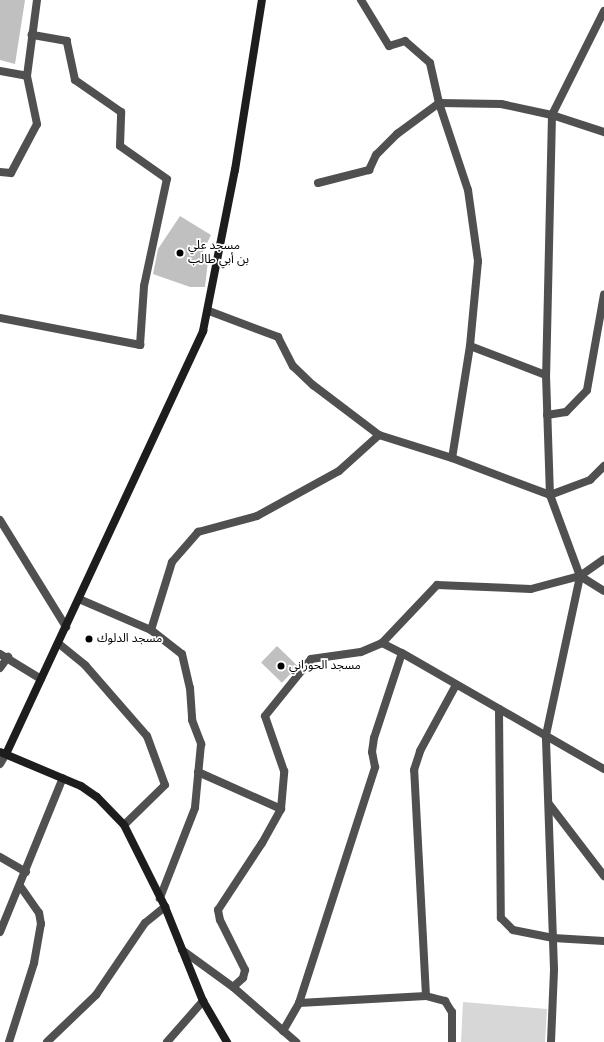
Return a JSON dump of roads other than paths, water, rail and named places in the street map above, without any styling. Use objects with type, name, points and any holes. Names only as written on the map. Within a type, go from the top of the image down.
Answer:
[{"type":"main road","points":[[227,1042],[203,1002],[165,907],[124,825],[97,797],[63,778],[3,753],[66,627],[196,349],[208,311],[262,0]]},
{"type":"street","points":[[0,172],[12,173],[37,124],[27,76],[37,0]]},
{"type":"street","points":[[361,0],[388,46],[405,41],[430,64],[440,103],[468,190],[478,261],[470,346],[452,458]]},
{"type":"street","points":[[551,1042],[553,938],[546,735],[580,576],[550,496],[546,375],[552,115],[604,11]]},
{"type":"street","points":[[0,318],[140,345],[144,286],[167,179],[120,146],[122,112],[75,80],[67,41],[32,35]]},
{"type":"street","points":[[0,71],[27,76]]},
{"type":"street","points":[[318,184],[369,170],[376,155],[397,134],[440,103],[501,104],[552,115],[604,132]]},
{"type":"street","points":[[547,415],[566,412],[587,390],[604,295]]},
{"type":"street","points":[[208,311],[278,337],[293,366],[308,380],[379,435],[452,458],[550,496],[590,480],[604,466]]},
{"type":"street","points":[[470,346],[546,375]]},
{"type":"street","points":[[151,630],[172,562],[198,532],[256,516],[339,472],[379,435]]},
{"type":"street","points":[[0,520],[66,627]]},
{"type":"street","points":[[234,987],[242,978],[244,970],[220,920],[218,910],[262,844],[281,809],[284,772],[265,716],[311,659],[361,652],[382,644],[437,585],[531,589],[580,576],[604,559]]},
{"type":"street","points":[[580,576],[604,591]]},
{"type":"street","points":[[79,599],[151,630],[182,654],[190,688],[192,720],[201,744],[195,808],[160,898]]},
{"type":"street","points":[[58,642],[85,665],[147,736],[165,785],[124,825]]},
{"type":"street","points":[[382,644],[402,653],[604,769]]},
{"type":"street","points":[[283,1031],[299,1002],[375,767],[372,752],[374,738],[402,653]]},
{"type":"street","points":[[0,668],[4,656],[41,679]]},
{"type":"street","points":[[426,996],[414,770],[420,751],[456,685]]},
{"type":"street","points":[[498,709],[501,918],[513,930],[553,938],[604,941]]},
{"type":"street","points":[[0,764],[3,753]]},
{"type":"street","points":[[198,772],[281,809]]},
{"type":"street","points":[[0,932],[26,872],[63,778]]},
{"type":"street","points":[[549,804],[604,876]]},
{"type":"street","points":[[0,857],[26,872]]},
{"type":"street","points":[[9,1042],[34,964],[41,924],[39,913],[20,886]]},
{"type":"street","points":[[47,1042],[96,995],[145,923],[165,907]]},
{"type":"street","points":[[182,950],[234,987],[296,1042]]},
{"type":"street","points":[[299,1002],[426,996],[445,1001],[452,1012],[452,1042]]},
{"type":"street","points":[[167,1042],[203,1002]]},
{"type":"place","name":"مسجد علي بن أبي طالب","points":[[180,253]]},
{"type":"place","name":"مسجد الدلوك","points":[[89,639]]},
{"type":"place","name":"مسجد الحوراني","points":[[281,666]]}]
